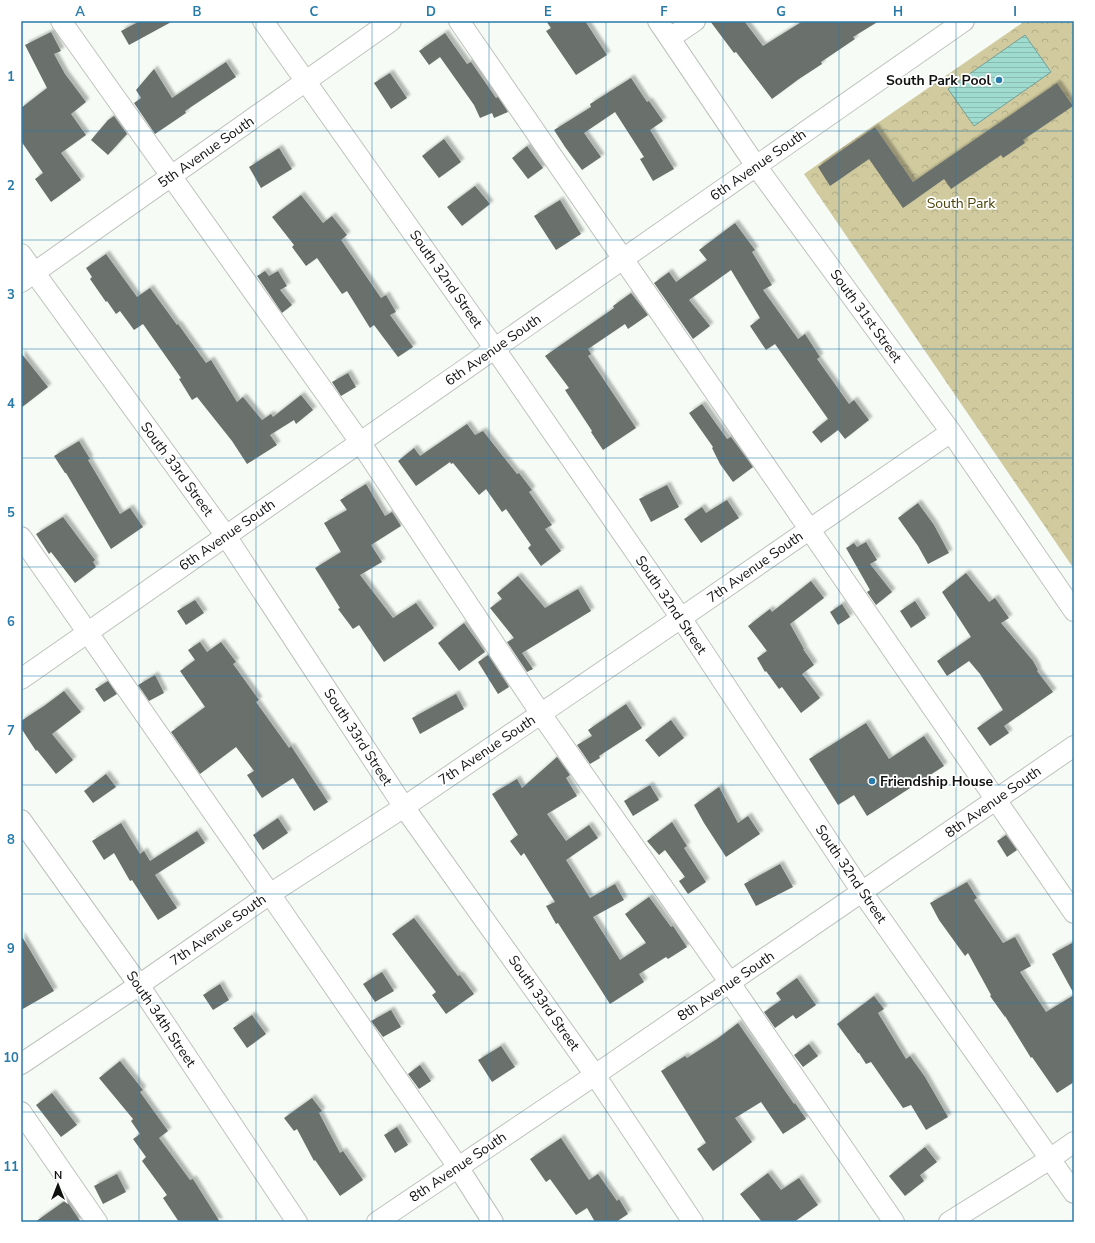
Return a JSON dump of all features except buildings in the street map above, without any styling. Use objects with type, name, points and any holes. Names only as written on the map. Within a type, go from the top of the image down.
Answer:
[{"type":"street","points":[[61,21],[360,442],[540,714],[730,983],[894,1222]]},
{"type":"street","name":"South 32nd Street","points":[[263,21],[495,349],[681,618],[862,892],[1074,1193]]},
{"type":"street","name":"5th Avenue South","points":[[28,278],[391,21]]},
{"type":"street","points":[[459,21],[1074,913]]},
{"type":"street","name":"South 31st Street","points":[[658,21],[756,166],[951,432],[1074,611]]},
{"type":"street","points":[[670,38],[695,21]]},
{"type":"street","name":"6th Avenue South","points":[[21,679],[964,21]]},
{"type":"street","name":"South 33rd Street","points":[[21,254],[28,278],[226,536],[404,807],[595,1075],[693,1222]]},
{"type":"street","name":"7th Avenue South","points":[[21,1064],[270,894],[404,807],[951,432]]},
{"type":"street","points":[[21,537],[270,894],[458,1167],[493,1222]]},
{"type":"street","name":"8th Avenue South","points":[[377,1222],[730,983],[1074,746]]},
{"type":"street","name":"South 34th Street","points":[[21,820],[138,985],[297,1222]]},
{"type":"street","points":[[21,1112],[97,1222]]},
{"type":"street","points":[[949,1222],[1050,1159],[1074,1142]]},
{"type":"green space","name":"South Park","points":[[1025,21],[1074,21],[1074,569],[804,174]]},
{"type":"water","name":"South Park Pool","points":[[1025,35],[1051,72],[974,126],[948,89]]},
{"type":"place","name":"South Park Pool","points":[[999,80]]},
{"type":"place","name":"Friendship House","points":[[872,781]]}]
